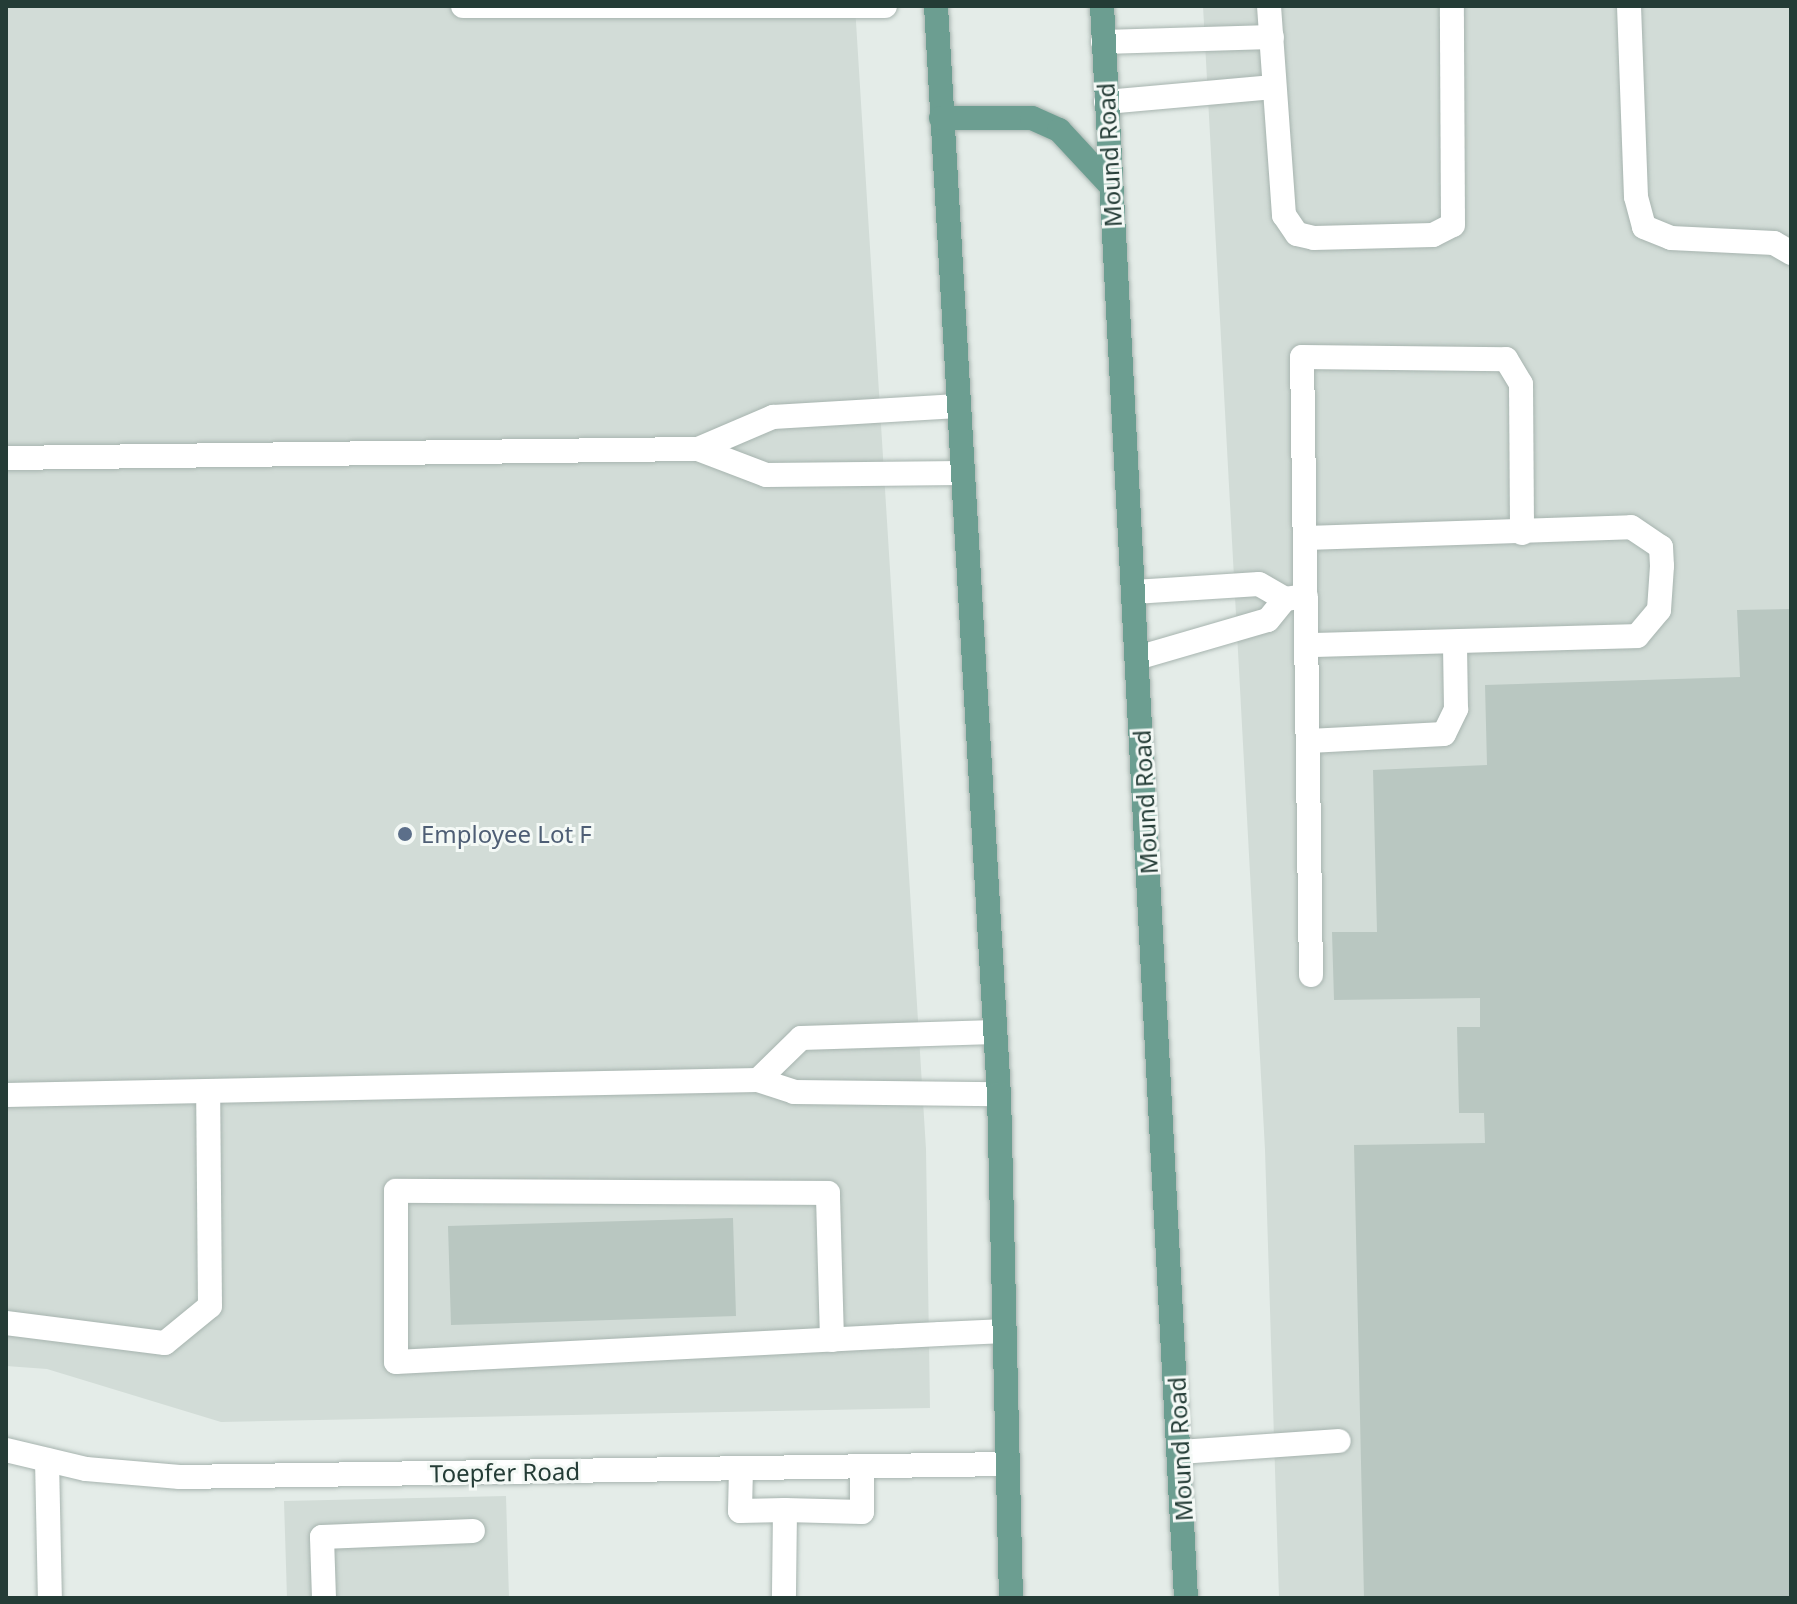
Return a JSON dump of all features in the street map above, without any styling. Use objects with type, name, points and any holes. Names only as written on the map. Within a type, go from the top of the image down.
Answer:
[{"type":"main road","points":[[936,6],[999,1094],[1011,1598]]},
{"type":"main road","name":"Mound Road","points":[[1102,6],[1181,1452],[1186,1598]]},
{"type":"main road","points":[[941,118],[1032,118],[1059,130],[1111,186]]},
{"type":"street","points":[[463,6],[885,6]]},
{"type":"street","points":[[1269,6],[1284,215],[1297,234],[1446,233],[1456,213],[1452,6]]},
{"type":"street","points":[[1629,6],[1636,197],[1644,227],[1671,238],[1774,243],[1791,253]]},
{"type":"street","points":[[1103,42],[1272,37]]},
{"type":"street","points":[[1106,102],[1273,87]]},
{"type":"street","points":[[1311,975],[1308,645],[1295,598],[1306,538],[1302,357],[1506,359],[1521,384],[1522,533]]},
{"type":"street","points":[[698,449],[773,417],[958,406]]},
{"type":"street","points":[[6,458],[698,449],[766,475],[962,473]]},
{"type":"street","points":[[1306,538],[1631,527],[1650,534],[1661,547],[1662,566],[1651,627],[1615,639],[1308,645]]},
{"type":"street","points":[[1134,592],[1259,584],[1295,598]]},
{"type":"street","points":[[1137,658],[1268,620],[1295,598]]},
{"type":"street","points":[[1309,741],[1444,734],[1456,709],[1455,642]]},
{"type":"street","points":[[758,1080],[801,1038],[995,1032]]},
{"type":"street","points":[[6,1095],[758,1080],[794,1092],[999,1094]]},
{"type":"street","points":[[6,1323],[165,1343],[210,1306],[208,1091]]},
{"type":"street","points":[[832,1340],[828,1193],[396,1191],[396,1362],[832,1340],[1005,1331]]},
{"type":"street","points":[[1181,1452],[1339,1441]]},
{"type":"street","name":"Toepfer Road","points":[[6,1450],[47,1460],[180,1477],[1007,1464]]},
{"type":"street","points":[[47,1460],[50,1598]]},
{"type":"street","points":[[741,1469],[740,1511],[862,1512],[862,1467]]},
{"type":"street","points":[[784,1598],[785,1510]]},
{"type":"street","points":[[324,1598],[322,1537],[473,1531]]},
{"type":"shaded area","name":"Employee Lot F","points":[[6,6],[855,6],[926,1149],[930,1408],[221,1422],[47,1369],[6,1366]]},
{"type":"shaded area","points":[[1203,6],[1791,6],[1791,1598],[1279,1598],[1265,1150]]},
{"type":"shaded area","points":[[506,1496],[509,1598],[287,1598],[284,1501]]},
{"type":"building","points":[[1791,609],[1791,1598],[1364,1598],[1354,1145],[1485,1143],[1484,1113],[1459,1113],[1457,1027],[1480,1027],[1480,998],[1334,1000],[1332,932],[1377,932],[1373,770],[1487,765],[1485,685],[1740,677],[1737,610]]},
{"type":"building","points":[[733,1218],[736,1316],[451,1325],[448,1226]]},
{"type":"place","name":"Employee Lot F","points":[[405,834]]}]
